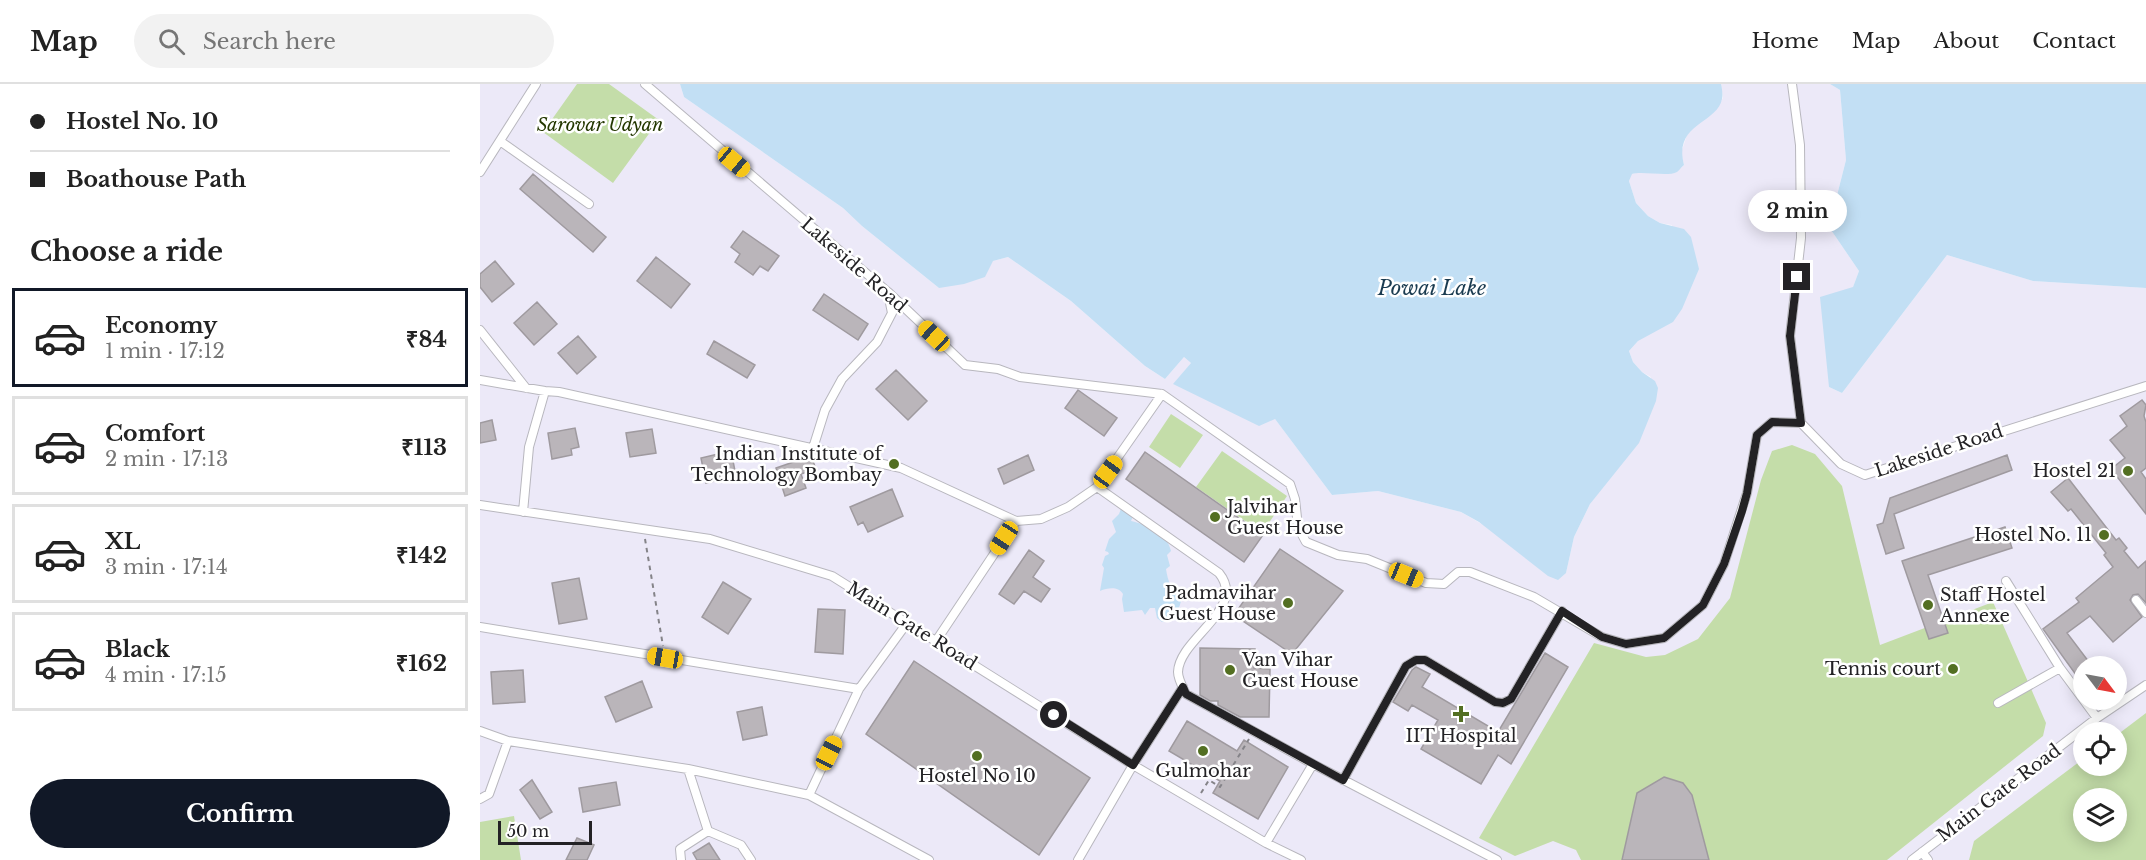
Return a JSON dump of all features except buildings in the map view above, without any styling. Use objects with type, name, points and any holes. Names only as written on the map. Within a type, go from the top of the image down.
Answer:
[{"type":"lane","points":[[480,172],[536,84]]},
{"type":"lane","name":"Lakeside Road","points":[[645,84],[888,292],[965,365],[998,369],[1020,376],[1162,394],[1290,484],[1295,499],[1298,527],[1306,542],[1338,555],[1367,559],[1426,583],[1444,584],[1458,572],[1470,572],[1534,597],[1562,611],[1602,637],[1626,644],[1664,638],[1703,605],[1724,564],[1747,493],[1757,435],[1772,422],[1801,423],[1841,464],[1865,475],[2146,386]]},
{"type":"lane","points":[[1792,84],[1800,145],[1802,238],[1790,336],[1801,423]]},
{"type":"lane","points":[[500,141],[589,204]]},
{"type":"lane","points":[[813,448],[825,410],[842,379],[877,342],[892,313],[888,292]]},
{"type":"lane","points":[[480,330],[526,388]]},
{"type":"lane","points":[[480,380],[545,392],[559,392],[901,468],[1016,521],[1041,519],[1068,507],[1097,487],[1162,394]]},
{"type":"lane","points":[[524,512],[530,447],[545,392]]},
{"type":"lane","points":[[1097,487],[1219,573],[1226,582],[1227,591],[1223,605],[1182,657],[1178,674],[1186,694],[1312,764],[1497,860]]},
{"type":"lane","name":"Main Gate Road","points":[[480,505],[710,539],[832,576],[1133,765],[1266,843],[1301,860]]},
{"type":"lane","points":[[936,641],[1016,521]]},
{"type":"lane","points":[[2006,581],[2060,668],[2097,718]]},
{"type":"lane","points":[[2136,600],[2146,613]]},
{"type":"lane","points":[[1343,780],[1406,666],[1416,660],[1425,660],[1495,702],[1503,703],[1511,699],[1562,611]]},
{"type":"lane","points":[[809,795],[859,689],[907,623]]},
{"type":"lane","points":[[480,627],[859,689]]},
{"type":"lane","points":[[1998,703],[2060,668]]},
{"type":"lane","name":"Main Gate Road","points":[[1912,860],[2097,718],[2146,685]]},
{"type":"lane","points":[[1078,860],[1133,765],[1183,687]]},
{"type":"lane","points":[[480,731],[508,741],[688,769],[809,795],[929,860]]},
{"type":"lane","points":[[480,799],[489,794],[508,741]]},
{"type":"lane","points":[[1266,843],[1312,764]]},
{"type":"lane","points":[[688,769],[708,831],[741,845],[751,860]]},
{"type":"lane","points":[[681,860],[680,849],[708,831]]},
{"type":"lane","points":[[1923,852],[1928,860]]},
{"type":"path","points":[[644,531],[665,658]]},
{"type":"path","points":[[1196,802],[1209,780],[1220,787],[1254,732]]},
{"type":"shaded area","name":"Indian Institute of Technology Bombay","points":[[480,84],[680,84],[684,97],[843,208],[939,288],[993,261],[1008,257],[1071,301],[1145,366],[1165,379],[1184,357],[1191,363],[1174,384],[1275,419],[1332,495],[1378,491],[1461,512],[1566,573],[1574,537],[1590,504],[1603,485],[1651,377],[1642,372],[1633,362],[1629,351],[1638,341],[1672,225],[1660,223],[1648,216],[1636,203],[1629,181],[1631,174],[1641,172],[1666,174],[1676,172],[1684,165],[1681,153],[1687,135],[1699,122],[1715,111],[1723,98],[1721,84],[1830,84],[1840,90],[1846,160],[1829,227],[1859,271],[1853,287],[1829,387],[1842,393],[1947,255],[2033,281],[2146,288],[2146,860],[480,860]]},
{"type":"green space","name":"Sarovar Udyan","points":[[577,84],[609,84],[659,120],[613,183],[543,132]]},
{"type":"green space","points":[[1171,414],[1203,435],[1180,468],[1149,447]]},
{"type":"green space","points":[[1792,445],[1815,454],[1842,486],[1880,645],[1993,602],[2046,723],[2043,736],[1887,860],[1581,860],[1576,850],[1553,841],[1515,856],[1479,838],[1594,643],[1646,657],[1665,655],[1698,639],[1730,598],[1761,480],[1772,451]]},
{"type":"green space","points":[[1222,451],[1287,496],[1262,533],[1196,487]]},
{"type":"green space","points":[[2146,713],[2146,860],[1969,860],[1974,841],[2073,767],[2073,776],[2127,776],[2127,727]]},
{"type":"green space","points":[[514,816],[521,860],[480,860],[480,822]]},
{"type":"water","name":"Powai Lake","points":[[680,84],[1721,84],[1722,99],[1712,114],[1690,132],[1685,140],[1682,151],[1684,165],[1678,171],[1668,174],[1632,174],[1629,181],[1636,203],[1648,216],[1660,223],[1684,229],[1691,237],[1699,269],[1682,309],[1673,322],[1638,341],[1629,351],[1633,362],[1655,381],[1658,388],[1656,401],[1639,443],[1590,504],[1574,537],[1566,573],[1558,580],[1548,576],[1479,522],[1461,512],[1378,491],[1332,495],[1275,419],[1259,426],[1173,384],[1191,363],[1184,357],[1165,379],[1145,366],[1071,301],[1008,257],[993,261],[985,277],[964,284],[939,288],[843,208],[684,97]]},
{"type":"water","points":[[1830,84],[2146,84],[2146,288],[2033,281],[1947,255],[1842,393],[1829,387],[1820,297],[1853,287],[1859,271],[1829,227],[1846,160],[1840,90]]},
{"type":"water","points":[[1122,506],[1134,514],[1131,521],[1156,531],[1169,545],[1171,551],[1167,555],[1170,566],[1166,569],[1167,574],[1172,588],[1181,596],[1181,600],[1177,611],[1165,622],[1157,618],[1155,608],[1150,608],[1145,615],[1142,610],[1124,612],[1123,594],[1116,589],[1100,591],[1104,568],[1102,565],[1105,556],[1109,554],[1105,551],[1109,539],[1116,532],[1112,521],[1119,514]]},
{"type":"place","name":"Indian Institute of Technology Bombay","points":[[894,464]]},
{"type":"place","name":"Hostel 21","points":[[2128,471]]},
{"type":"place","name":"Jalvihar Guest House","points":[[1215,517]]},
{"type":"place","name":"Hostel No. 11","points":[[2104,535]]},
{"type":"place","name":"Padmavihar Guest House","points":[[1288,603]]},
{"type":"place","name":"Staff Hostel Annexe","points":[[1928,605]]},
{"type":"place","name":"Tennis court","points":[[1953,669]]},
{"type":"place","name":"Van Vihar Guest House","points":[[1230,670]]},
{"type":"place","name":"IIT Hospital","points":[[1461,714]]},
{"type":"place","name":"Gulmohar","points":[[1203,751]]},
{"type":"place","name":"Hostel No 10","points":[[977,756]]},
{"type":"route","points":[[1054,715],[1133,765],[1183,687],[1186,694],[1343,780],[1406,666],[1416,660],[1425,660],[1495,702],[1503,703],[1511,699],[1562,611],[1602,637],[1626,644],[1664,638],[1703,605],[1724,564],[1747,493],[1757,435],[1772,422],[1801,423],[1790,336],[1797,277]]}]
